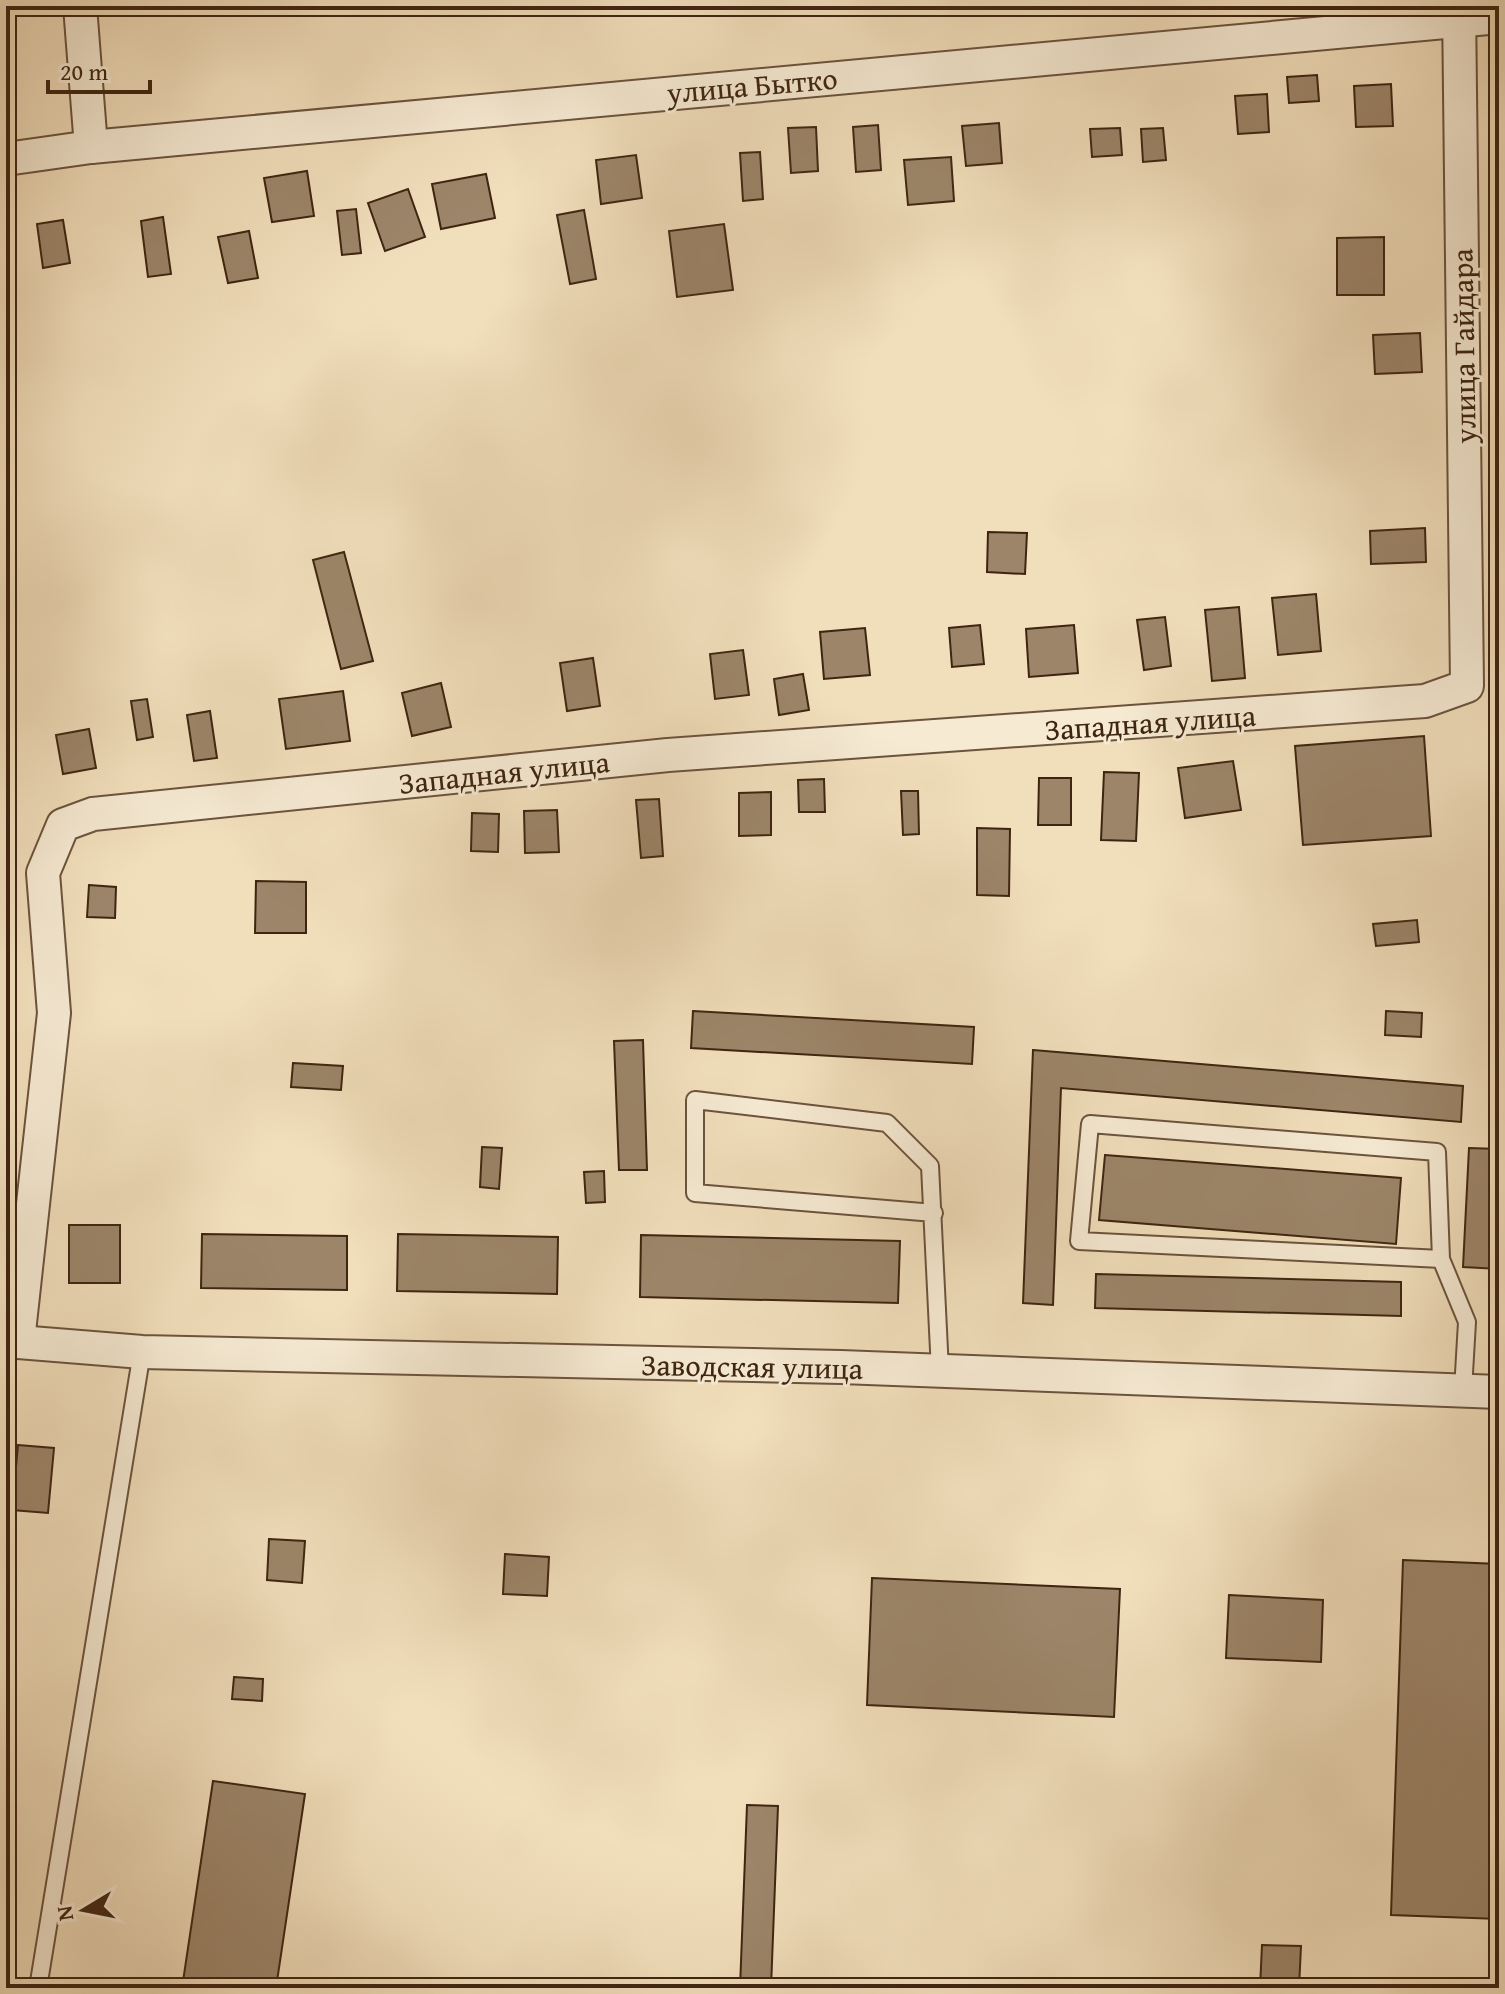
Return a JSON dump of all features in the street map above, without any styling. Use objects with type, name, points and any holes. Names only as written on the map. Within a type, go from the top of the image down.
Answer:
[{"type":"street","points":[[80,6],[91,147]]},
{"type":"street","name":"улица Бытко","points":[[6,159],[91,147],[1459,13],[1499,17]]},
{"type":"street","name":"улица Гайдара","points":[[1459,13],[1467,686]]},
{"type":"street","name":"Западная улица","points":[[12,1341],[54,1013],[43,873],[63,825],[93,814],[668,755],[1425,701],[1467,686]]},
{"type":"street","name":"Заводская улица","points":[[12,1341],[142,1352],[940,1371],[1499,1392]]},
{"type":"lane","points":[[934,1213],[695,1193],[695,1100],[887,1123],[930,1166],[934,1213],[940,1371]]},
{"type":"lane","points":[[1441,1259],[1079,1241],[1090,1124],[1437,1152],[1441,1259],[1467,1322],[1463,1390]]},
{"type":"lane","points":[[38,1988],[142,1352]]},
{"type":"building","points":[[1317,75],[1319,101],[1289,103],[1287,77]]},
{"type":"building","points":[[1391,84],[1393,126],[1356,127],[1354,86]]},
{"type":"building","points":[[1267,94],[1269,132],[1238,134],[1235,96]]},
{"type":"building","points":[[999,123],[1002,163],[966,166],[962,126]]},
{"type":"building","points":[[878,125],[881,170],[856,172],[853,127]]},
{"type":"building","points":[[816,127],[818,171],[791,173],[788,128]]},
{"type":"building","points":[[1120,128],[1122,155],[1092,157],[1090,129]]},
{"type":"building","points":[[1163,128],[1166,160],[1143,162],[1141,129]]},
{"type":"building","points":[[760,152],[763,199],[743,201],[740,153]]},
{"type":"building","points":[[636,155],[642,198],[601,204],[596,160]]},
{"type":"building","points":[[951,157],[954,201],[908,205],[904,160]]},
{"type":"building","points":[[307,171],[314,216],[272,222],[264,178]]},
{"type":"building","points":[[486,174],[495,218],[441,229],[432,184]]},
{"type":"building","points":[[408,189],[425,237],[385,251],[368,203]]},
{"type":"building","points":[[356,209],[361,253],[342,255],[337,211]]},
{"type":"building","points":[[584,210],[596,279],[570,284],[557,215]]},
{"type":"building","points":[[163,217],[171,274],[148,277],[141,221]]},
{"type":"building","points":[[63,220],[70,263],[43,268],[37,224]]},
{"type":"building","points":[[724,224],[733,290],[677,297],[669,231]]},
{"type":"building","points":[[249,231],[258,278],[228,283],[218,237]]},
{"type":"building","points":[[1384,237],[1384,295],[1337,295],[1337,238]]},
{"type":"building","points":[[1420,333],[1422,372],[1375,374],[1373,335]]},
{"type":"building","points":[[1425,528],[1426,562],[1371,564],[1370,531]]},
{"type":"building","points":[[988,532],[1027,533],[1025,574],[987,572]]},
{"type":"building","points":[[344,552],[373,661],[341,669],[313,560]]},
{"type":"building","points":[[1316,594],[1321,651],[1278,655],[1272,598]]},
{"type":"building","points":[[1239,607],[1245,678],[1212,681],[1205,610]]},
{"type":"building","points":[[1165,617],[1171,666],[1144,670],[1137,620]]},
{"type":"building","points":[[980,625],[984,664],[952,667],[949,628]]},
{"type":"building","points":[[1074,625],[1078,673],[1029,677],[1026,629]]},
{"type":"building","points":[[865,628],[870,675],[824,679],[820,632]]},
{"type":"building","points":[[743,650],[749,695],[715,699],[710,654]]},
{"type":"building","points":[[593,658],[600,706],[567,711],[560,663]]},
{"type":"building","points":[[803,674],[809,710],[779,715],[774,679]]},
{"type":"building","points":[[441,683],[451,727],[412,736],[402,693]]},
{"type":"building","points":[[343,691],[350,741],[286,749],[279,699]]},
{"type":"building","points":[[147,699],[153,737],[137,740],[131,701]]},
{"type":"building","points":[[210,711],[217,758],[194,761],[187,715]]},
{"type":"building","points":[[89,729],[96,768],[63,774],[56,735]]},
{"type":"building","points":[[1424,736],[1431,836],[1303,845],[1295,746]]},
{"type":"building","points":[[1233,761],[1241,810],[1185,818],[1178,768]]},
{"type":"building","points":[[1104,772],[1139,773],[1136,841],[1101,840]]},
{"type":"building","points":[[1039,778],[1071,778],[1071,825],[1038,825]]},
{"type":"building","points":[[824,779],[825,812],[799,812],[798,780]]},
{"type":"building","points":[[901,791],[918,791],[919,834],[903,835]]},
{"type":"building","points":[[771,792],[771,835],[739,836],[739,793]]},
{"type":"building","points":[[659,799],[663,856],[641,858],[636,800]]},
{"type":"building","points":[[557,810],[559,852],[525,853],[524,811]]},
{"type":"building","points":[[472,813],[499,814],[498,852],[471,851]]},
{"type":"building","points":[[977,828],[1010,829],[1009,896],[977,895]]},
{"type":"building","points":[[256,881],[306,882],[306,933],[255,933]]},
{"type":"building","points":[[89,885],[116,887],[115,918],[87,917]]},
{"type":"building","points":[[1417,920],[1419,942],[1376,946],[1373,924]]},
{"type":"building","points":[[693,1011],[974,1027],[972,1064],[691,1048]]},
{"type":"building","points":[[1386,1011],[1422,1013],[1421,1037],[1385,1035]]},
{"type":"building","points":[[643,1040],[647,1170],[619,1170],[614,1041]]},
{"type":"building","points":[[1033,1050],[1463,1086],[1461,1122],[1061,1088],[1053,1305],[1023,1303]]},
{"type":"building","points":[[293,1063],[343,1066],[341,1090],[291,1087]]},
{"type":"building","points":[[482,1147],[502,1148],[499,1189],[480,1187]]},
{"type":"building","points":[[1469,1148],[1499,1149],[1499,1269],[1463,1267]]},
{"type":"building","points":[[1105,1155],[1401,1178],[1396,1244],[1099,1220]]},
{"type":"building","points":[[604,1171],[605,1202],[586,1203],[584,1172]]},
{"type":"building","points":[[69,1225],[120,1225],[120,1283],[69,1283]]},
{"type":"building","points":[[202,1234],[347,1236],[347,1290],[201,1288]]},
{"type":"building","points":[[398,1234],[558,1237],[557,1294],[397,1291]]},
{"type":"building","points":[[641,1235],[900,1241],[898,1303],[640,1297]]},
{"type":"building","points":[[1096,1274],[1401,1282],[1401,1316],[1095,1308]]},
{"type":"building","points":[[18,1445],[54,1448],[48,1513],[12,1510]]},
{"type":"building","points":[[269,1539],[305,1541],[302,1583],[267,1580]]},
{"type":"building","points":[[505,1554],[549,1557],[547,1596],[503,1594]]},
{"type":"building","points":[[1403,1560],[1499,1564],[1499,1919],[1391,1915]]},
{"type":"building","points":[[872,1578],[1120,1589],[1114,1717],[867,1705]]},
{"type":"building","points":[[1229,1595],[1323,1600],[1321,1662],[1226,1658]]},
{"type":"building","points":[[234,1677],[263,1679],[262,1701],[232,1699]]},
{"type":"building","points":[[213,1781],[305,1794],[276,1988],[182,1988]]},
{"type":"building","points":[[747,1805],[778,1806],[771,1988],[740,1988]]},
{"type":"building","points":[[1262,1945],[1301,1946],[1299,1988],[1260,1988]]}]
